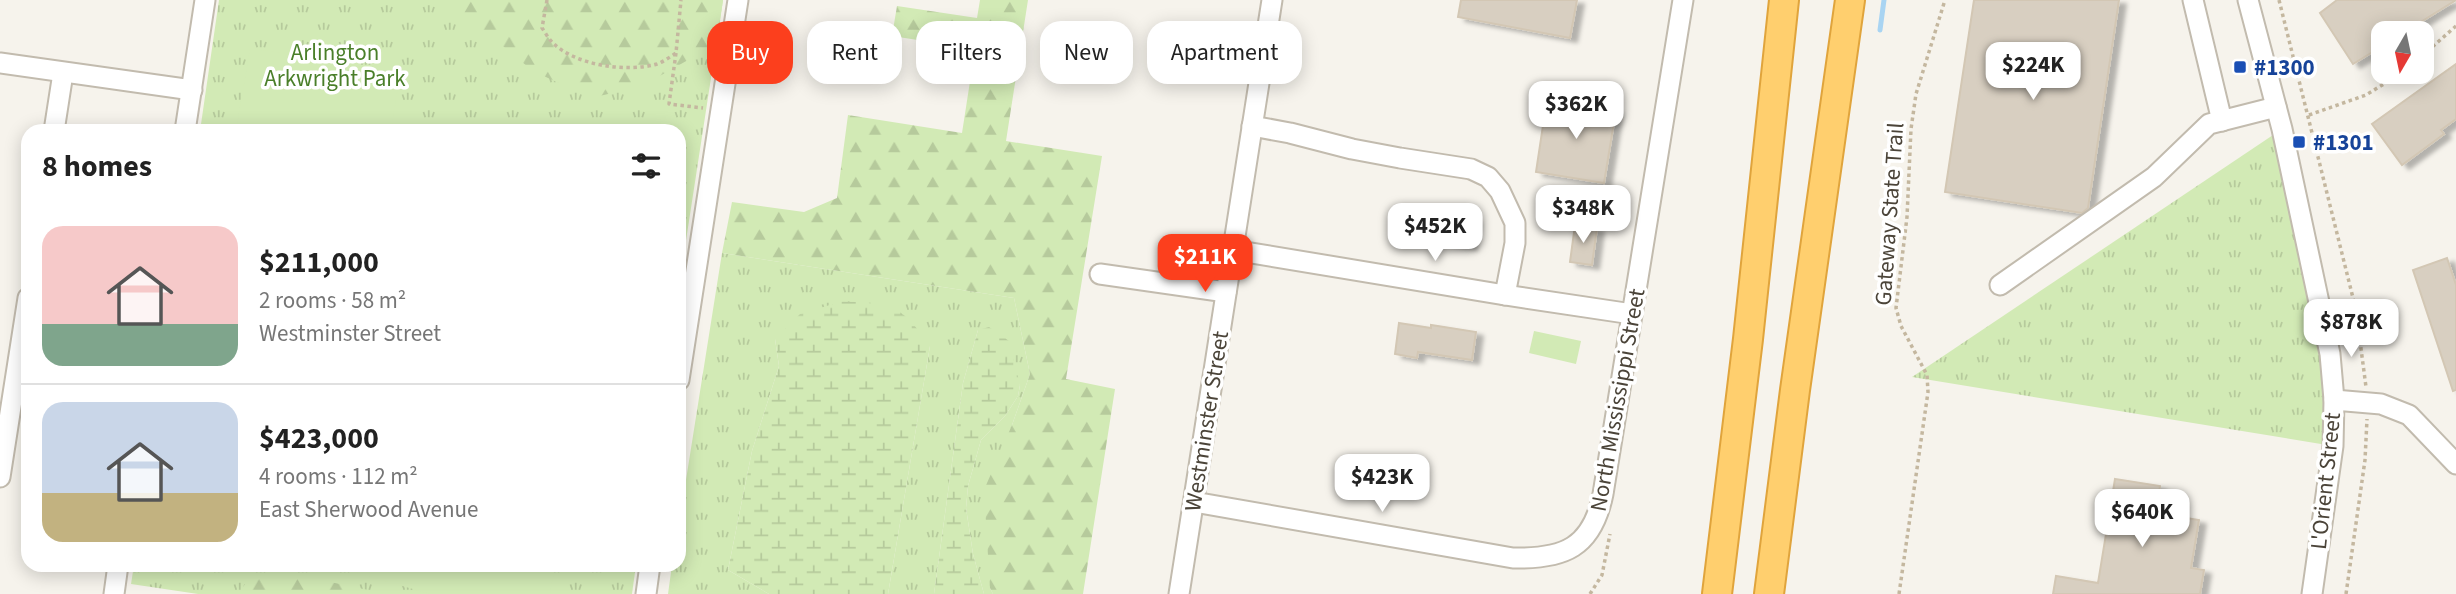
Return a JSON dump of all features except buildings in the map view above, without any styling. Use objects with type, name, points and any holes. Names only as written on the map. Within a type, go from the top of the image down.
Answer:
[{"type":"highway","points":[[1717,594],[1748,340],[1784,0]]},
{"type":"highway","points":[[1769,594],[1850,0]]},
{"type":"street","points":[[186,124],[205,0]]},
{"type":"street","points":[[686,335],[738,0]]},
{"type":"street","name":"Westminster Street","points":[[1179,594],[1272,0]]},
{"type":"street","name":"North Mississippi Street","points":[[1194,502],[1513,558],[1550,557],[1560,554],[1590,530],[1599,514],[1683,0]]},
{"type":"street","points":[[2193,0],[2222,121]]},
{"type":"street","name":"L'Orient Street","points":[[2248,0],[2276,107],[2330,354],[2334,400],[2333,446],[2312,594]]},
{"type":"street","points":[[0,64],[192,90]]},
{"type":"street","points":[[55,124],[63,73]]},
{"type":"street","points":[[2000,285],[2154,177],[2209,124],[2276,107]]},
{"type":"street","points":[[1252,126],[1364,151],[1479,172],[1488,177],[1500,191],[1515,223],[1505,296]]},
{"type":"street","points":[[1233,250],[1505,296],[1632,314]]},
{"type":"street","points":[[1100,274],[1226,292]]},
{"type":"street","points":[[0,477],[21,343]]},
{"type":"street","points":[[2334,400],[2381,404],[2409,415],[2456,464]]},
{"type":"street","points":[[114,594],[117,572]]},
{"type":"street","points":[[646,594],[649,572]]},
{"type":"path","points":[[547,0],[542,28],[551,41],[578,59],[607,66],[626,67],[657,64],[676,53]]},
{"type":"path","points":[[682,0],[669,104],[721,110]]},
{"type":"path","name":"Gateway State Trail","points":[[1899,594],[1928,392],[1927,375],[1901,326],[1896,308],[1907,217],[1911,130],[1916,94],[1945,0]]},
{"type":"path","points":[[2279,0],[2308,115],[2366,95],[2387,84]]},
{"type":"path","points":[[2434,45],[2456,26]]},
{"type":"path","points":[[1590,594],[1602,575],[1611,529]]},
{"type":"green space","name":"Arlington Arkwright Park","points":[[219,0],[723,0],[720,21],[707,21],[707,84],[710,84],[686,240],[686,124],[201,124]]},
{"type":"green space","points":[[452,0],[723,0],[720,21],[707,21],[707,53],[642,86],[591,98],[533,71],[465,15]]},
{"type":"green space","points":[[980,0],[1028,0],[1025,21],[916,21],[916,40],[902,38],[902,21],[894,21],[897,6],[977,18]]},
{"type":"green space","points":[[250,48],[400,73],[392,124],[237,124]]},
{"type":"green space","points":[[970,84],[1015,84],[1006,141],[1102,156],[1066,379],[1115,389],[1083,594],[993,594],[990,588],[984,490],[1030,374],[1014,298],[722,253],[732,202],[804,212],[837,198],[848,115],[962,133]]},
{"type":"green space","points":[[2282,129],[2319,297],[2333,446],[1912,377]]},
{"type":"green space","points":[[722,253],[1014,298],[1030,374],[1012,425],[990,588],[993,594],[984,594],[973,554],[966,508],[968,486],[981,440],[1005,416],[1018,396],[1020,385],[978,330],[963,383],[934,594],[888,594],[930,346],[775,339],[779,366],[752,451],[728,570],[769,594],[668,594],[671,572],[686,572],[686,480]]},
{"type":"green space","points":[[843,301],[894,309],[911,321],[930,346],[888,594],[769,594],[728,570],[752,451],[779,366],[775,339],[800,314]]},
{"type":"green space","points":[[989,327],[1009,341],[1020,385],[1018,396],[1005,416],[981,440],[968,486],[966,508],[973,554],[984,594],[934,594],[963,383],[978,330]]},
{"type":"green space","points":[[1534,331],[1581,341],[1576,364],[1529,353]]},
{"type":"green space","points":[[133,572],[635,572],[632,594],[198,594],[131,584]]},
{"type":"green space","points":[[354,572],[554,572],[550,594],[430,594]]},
{"type":"green space","points":[[250,577],[316,579],[387,594],[238,594]]},
{"type":"waterway","points":[[1880,30],[1884,0]]},
{"type":"place","name":"#1300","points":[[2240,67]]},
{"type":"place","name":"#1301","points":[[2299,142]]}]
